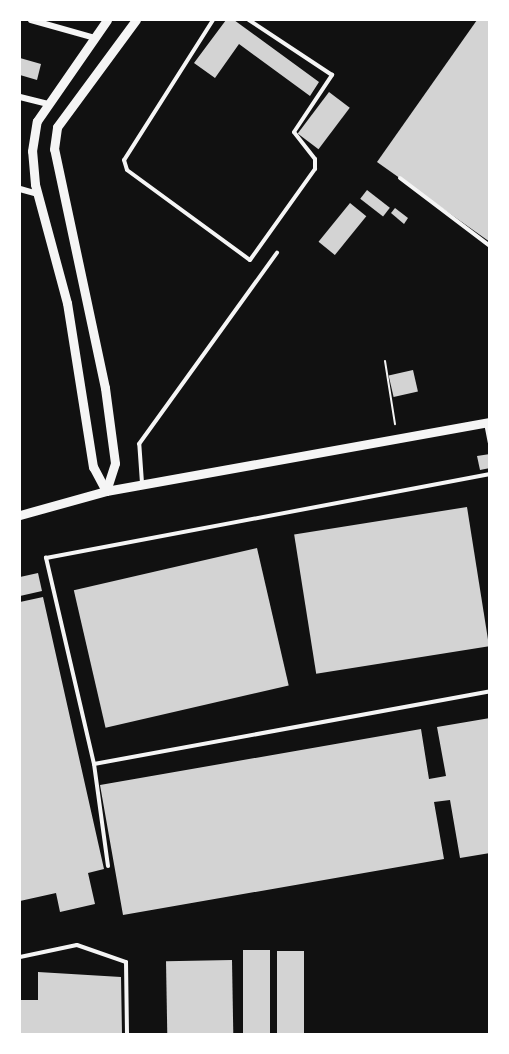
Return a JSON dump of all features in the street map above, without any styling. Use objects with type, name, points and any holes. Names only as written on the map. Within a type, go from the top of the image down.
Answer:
[{"type":"street","points":[[31,20],[95,38]]},
{"type":"street","points":[[106,491],[93,467],[67,303],[37,194],[32,151],[37,121],[107,20]]},
{"type":"street","points":[[106,491],[115,463],[105,388],[54,149],[57,127],[136,20]]},
{"type":"street","points":[[20,97],[49,104]]},
{"type":"street","points":[[20,189],[37,194]]},
{"type":"street","points":[[20,515],[106,491],[143,487],[488,422]]},
{"type":"lane","points":[[213,20],[124,160],[127,170],[250,260],[315,169],[315,159],[294,132],[332,75],[249,20]]},
{"type":"lane","points":[[400,178],[489,246]]},
{"type":"lane","points":[[143,487],[138,444],[278,253]]},
{"type":"lane","points":[[488,422],[489,443]]},
{"type":"lane","points":[[108,866],[94,764],[46,558],[489,474]]},
{"type":"lane","points":[[94,764],[489,691]]},
{"type":"lane","points":[[20,957],[77,945],[126,962],[128,1035]]},
{"type":"path","points":[[385,361],[395,424]]},
{"type":"building","points":[[226,20],[234,20],[319,82],[310,96],[239,44],[215,78],[194,63]]},
{"type":"building","points":[[477,20],[490,20],[490,242],[377,162]]},
{"type":"building","points":[[20,58],[41,64],[37,80],[20,75]]},
{"type":"building","points":[[329,92],[350,108],[318,149],[298,134]]},
{"type":"building","points":[[367,190],[390,208],[383,217],[360,199]]},
{"type":"building","points":[[350,203],[366,216],[335,255],[319,242]]},
{"type":"building","points":[[395,208],[408,218],[404,224],[391,213]]},
{"type":"building","points":[[413,370],[418,391],[394,397],[389,376]]},
{"type":"building","points":[[490,454],[490,468],[480,470],[477,456]]},
{"type":"building","points":[[467,507],[489,646],[316,674],[294,534]]},
{"type":"building","points":[[257,548],[289,685],[106,728],[74,590]]},
{"type":"building","points":[[38,573],[42,591],[20,596],[20,577]]},
{"type":"building","points":[[43,597],[104,869],[88,873],[95,904],[60,912],[56,893],[20,901],[20,602]]},
{"type":"building","points":[[490,718],[490,853],[460,858],[450,800],[434,802],[444,859],[123,915],[100,785],[421,729],[429,779],[446,776],[437,727]]},
{"type":"building","points":[[243,950],[270,950],[270,1034],[243,1034]]},
{"type":"building","points":[[277,951],[304,951],[304,1034],[277,1034]]},
{"type":"building","points":[[232,960],[233,1034],[167,1034],[166,961]]},
{"type":"building","points":[[38,972],[121,977],[122,1034],[20,1034],[20,1000],[38,1000]]}]
